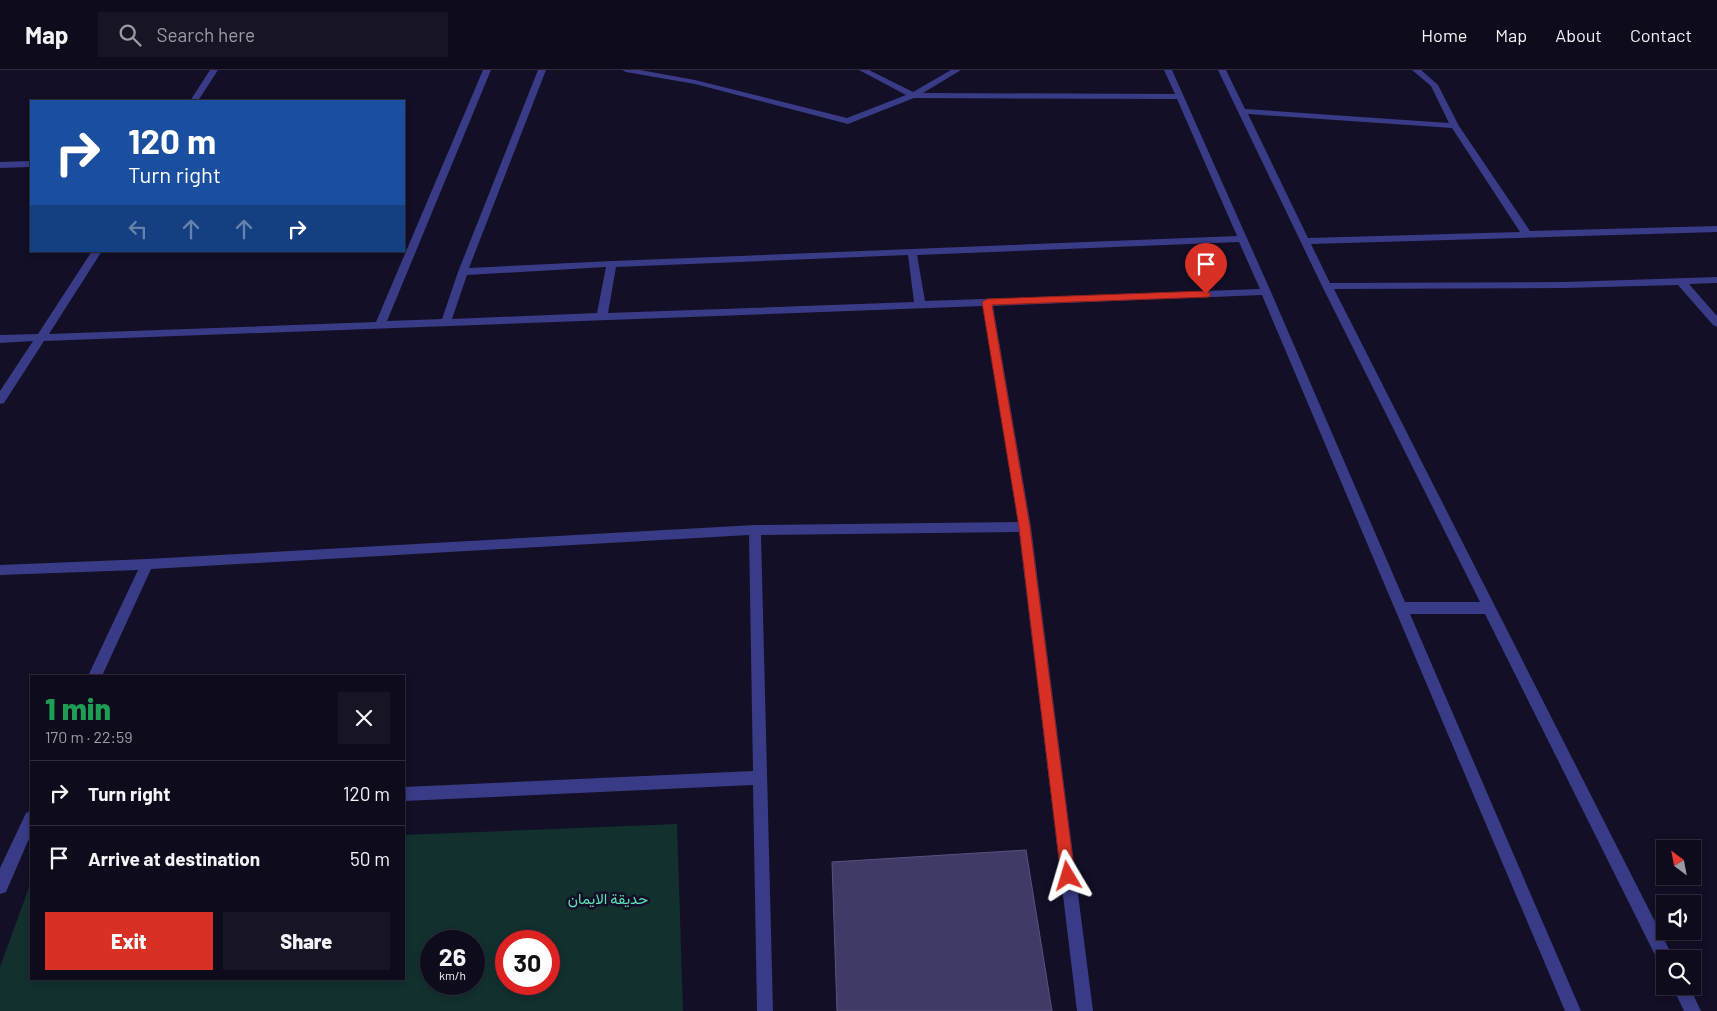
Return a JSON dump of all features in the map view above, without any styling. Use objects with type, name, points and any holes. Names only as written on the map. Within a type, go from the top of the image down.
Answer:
[{"type":"street","points":[[195,100],[214,70]]},
{"type":"street","points":[[382,323],[487,70]]},
{"type":"street","points":[[446,322],[463,272],[542,70]]},
{"type":"street","points":[[626,70],[695,82],[848,120],[913,95],[957,70]]},
{"type":"street","points":[[862,70],[913,95],[1180,97]]},
{"type":"street","points":[[1168,70],[1266,292],[1573,1011]]},
{"type":"street","points":[[1222,70],[1327,286],[1661,950]]},
{"type":"street","points":[[1416,70],[1434,85],[1455,126],[1526,233]]},
{"type":"street","points":[[1241,111],[1455,126]]},
{"type":"street","points":[[0,165],[30,164]]},
{"type":"street","points":[[1305,240],[1717,229]]},
{"type":"street","points":[[463,272],[612,264],[1241,239]]},
{"type":"street","points":[[0,400],[95,252]]},
{"type":"street","points":[[912,252],[920,305]]},
{"type":"street","points":[[602,316],[612,264]]},
{"type":"street","points":[[1327,286],[1565,285],[1717,280]]},
{"type":"street","points":[[1681,281],[1717,323]]},
{"type":"street","points":[[0,339],[382,323],[1266,292]]},
{"type":"street","points":[[987,302],[1024,527],[1085,1011]]},
{"type":"street","points":[[0,570],[147,564],[755,530],[1024,527]]},
{"type":"street","points":[[755,530],[765,1011]]},
{"type":"street","points":[[96,675],[147,564]]},
{"type":"street","points":[[1401,608],[1490,608]]},
{"type":"street","points":[[405,794],[761,778]]},
{"type":"street","points":[[0,886],[30,820]]},
{"type":"street","points":[[1685,995],[1693,1011]]},
{"type":"green space","name":"حديقة الايمان","points":[[677,824],[683,1011],[0,1011],[0,967],[30,885],[30,980],[405,980],[405,835]]},
{"type":"building","points":[[1026,850],[1052,1011],[837,1011],[832,862]]},
{"type":"route","points":[[1068,876],[1024,527],[987,302],[1206,294]]}]
